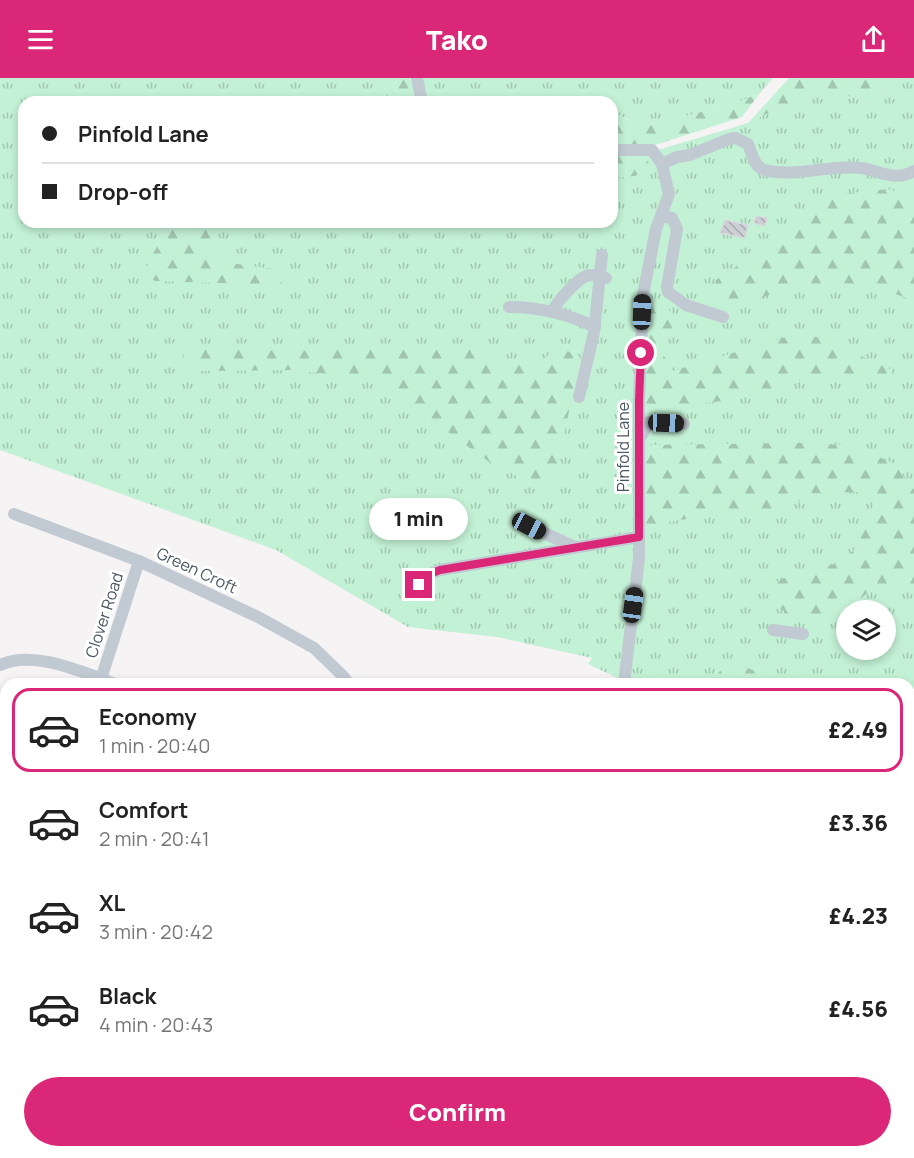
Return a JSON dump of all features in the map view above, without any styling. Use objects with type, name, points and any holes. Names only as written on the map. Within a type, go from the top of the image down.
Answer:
[{"type":"street","points":[[417,78],[421,96]]},
{"type":"street","points":[[618,150],[652,150],[662,164],[676,157],[690,155],[736,138],[748,144],[756,165],[764,170],[803,171],[861,168],[899,177],[914,171]]},
{"type":"street","name":"Pinfold Lane","points":[[625,678],[639,558],[639,436],[643,295],[656,229],[669,194],[662,164]]},
{"type":"street","points":[[662,216],[672,218],[677,229],[668,292],[687,305],[723,317]]},
{"type":"street","points":[[579,397],[595,327],[603,276],[602,255]]},
{"type":"street","points":[[552,312],[562,297],[583,277],[603,276]]},
{"type":"street","points":[[509,307],[530,307],[552,312],[579,319],[595,327]]},
{"type":"street","points":[[639,436],[642,435],[649,422],[684,424]]},
{"type":"street","name":"Green Croft","points":[[14,514],[139,561],[258,617],[314,648],[344,678]]},
{"type":"street","points":[[529,526],[576,548]]},
{"type":"street","points":[[419,585],[432,572],[639,537]]},
{"type":"street","name":"Clover Road","points":[[101,678],[139,561]]},
{"type":"street","points":[[773,630],[803,634]]},
{"type":"street","points":[[0,665],[8,661],[23,659],[48,662],[98,678]]},
{"type":"green space","points":[[0,78],[410,78],[415,96],[18,96],[18,228],[618,228],[618,154],[644,154],[745,124],[825,86],[870,104],[901,78],[914,78],[914,678],[618,678],[588,664],[592,658],[497,637],[408,627],[276,550],[0,450]]},
{"type":"green space","points":[[381,78],[410,78],[415,96],[376,96]]},
{"type":"green space","points":[[423,78],[773,78],[760,93],[738,102],[645,127],[618,115],[618,96],[427,96]]},
{"type":"green space","points":[[789,78],[901,78],[870,104],[825,87],[749,122]]},
{"type":"green space","points":[[760,93],[742,117],[652,146],[618,145],[618,115],[645,127],[738,102]]},
{"type":"green space","points":[[618,154],[644,154],[650,166],[635,176],[618,177]]},
{"type":"green space","points":[[889,189],[914,198],[914,301],[893,293],[846,283],[821,291],[786,289],[747,303],[724,304],[713,291],[716,280],[740,264],[771,256],[796,229],[803,209],[832,195]]},
{"type":"green space","points":[[168,228],[228,228],[217,234],[214,249],[216,261],[281,270],[284,281],[275,285],[155,281],[144,274]]},
{"type":"green space","points":[[651,305],[665,305],[680,323],[673,330],[661,331],[657,335],[658,346],[673,371],[789,336],[818,337],[892,370],[892,376],[887,381],[835,373],[811,377],[734,400],[654,408],[642,403],[644,310]]},
{"type":"green space","points":[[182,347],[282,351],[469,347],[510,365],[537,364],[559,347],[580,357],[554,485],[542,489],[488,461],[375,379],[291,370],[198,371],[184,359]]},
{"type":"green space","points":[[812,443],[854,446],[895,464],[914,489],[914,584],[870,590],[860,600],[836,600],[836,613],[787,615],[775,600],[778,580],[841,562],[854,550],[876,498],[858,492],[810,493],[790,508],[693,518],[644,526],[642,445]]},
{"type":"green space","points":[[744,667],[778,678],[714,678],[720,671]]},
{"type":"building","points":[[756,216],[767,218],[765,226],[754,223]]},
{"type":"building","points":[[725,220],[748,225],[745,238],[720,233]]},
{"type":"route","points":[[419,585],[427,575],[440,570],[639,537],[641,353]]}]
